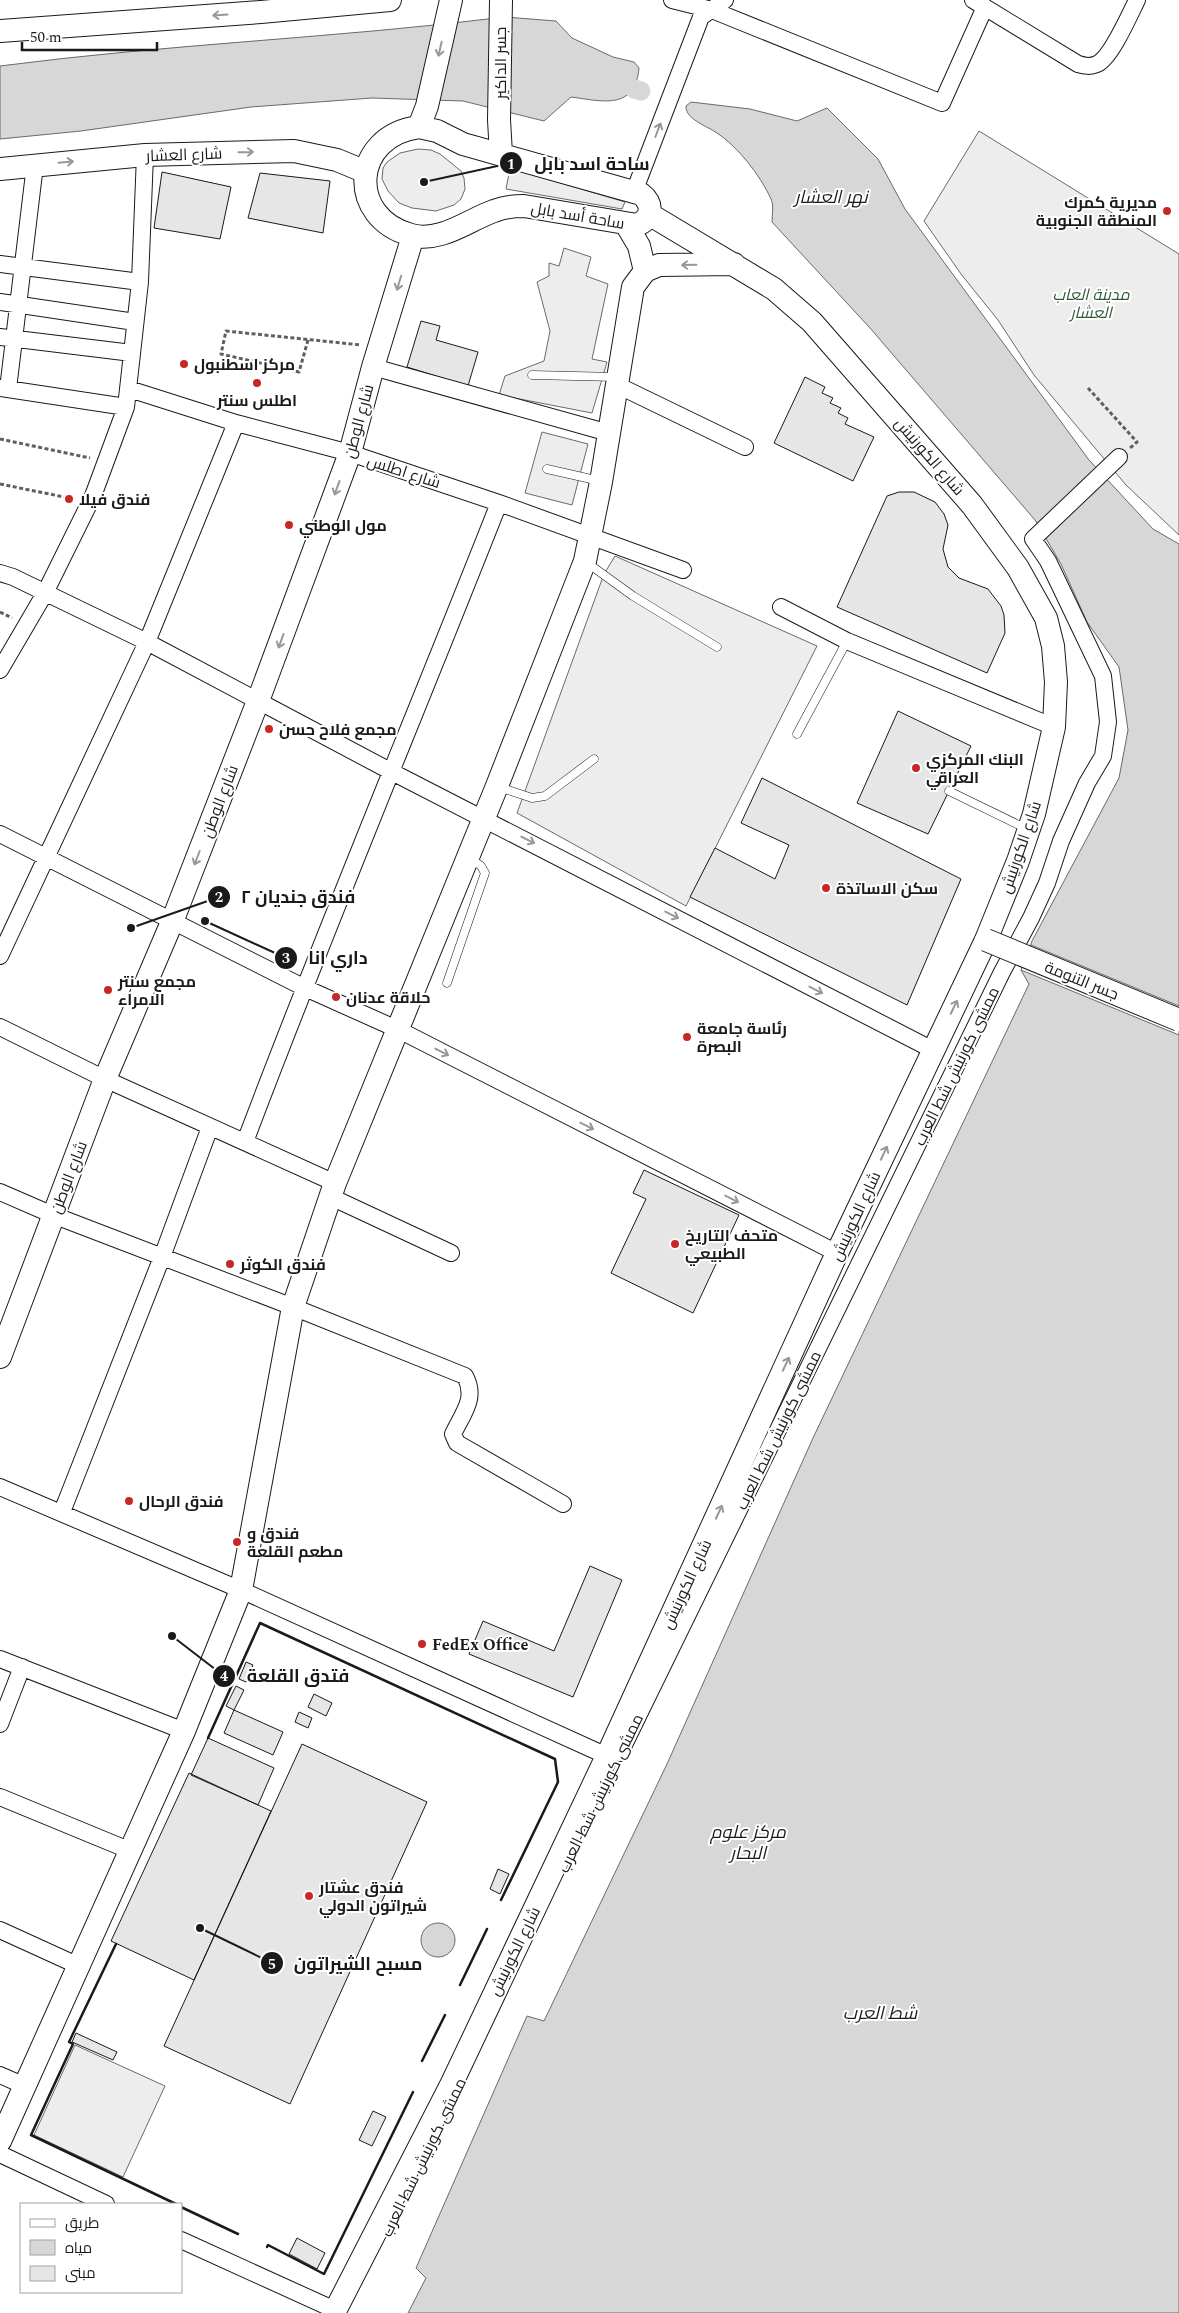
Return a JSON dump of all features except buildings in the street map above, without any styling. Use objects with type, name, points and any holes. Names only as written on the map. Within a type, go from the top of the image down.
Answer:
[{"type":"main road","points":[[0,31],[260,6],[390,0]]},
{"type":"main road","points":[[366,172],[373,154],[385,139],[402,130],[418,127],[427,106],[451,1]]},
{"type":"main road","name":"جسر الداكير","points":[[501,3],[499,120],[502,154]]},
{"type":"main road","name":"ساحة أسد بابل","points":[[366,172],[367,194],[376,214],[393,229],[413,236],[443,234],[493,211],[516,206],[637,226],[649,214],[650,208],[646,198],[634,192],[463,144],[437,131],[418,127]]},
{"type":"main road","name":"شارع العشار","points":[[0,169],[145,155],[294,151],[337,160],[366,172]]},
{"type":"main road","name":"شارع الكورنيش","points":[[338,2312],[452,2083],[607,1756],[837,1253],[986,940],[1029,829],[1054,727],[1056,673],[1053,646],[1046,618],[1032,590],[1000,541],[900,421],[812,322],[774,290],[735,264],[649,214]]},
{"type":"main road","points":[[626,224],[639,246],[645,271]]},
{"type":"main road","name":"شارع الوطن","points":[[0,1357],[105,1079],[172,922],[258,701],[350,454],[376,357],[413,236]]},
{"type":"main road","points":[[0,2141],[184,1731],[241,1590],[293,1307],[333,1190],[469,857],[585,561],[602,482],[634,287],[645,271],[659,265],[735,264]]},
{"type":"main road","name":"جسر التنومة","points":[[986,940],[1179,1020]]},
{"type":"street","points":[[672,0],[712,10],[942,103],[979,4],[1078,64],[1088,66],[1099,63],[1107,56],[1137,0]]},
{"type":"street","points":[[634,192],[701,17],[725,0]]},
{"type":"street","points":[[0,670],[45,593],[90,503],[126,407],[140,282],[145,155]]},
{"type":"street","points":[[35,165],[19,305],[8,338],[4,389],[126,407]]},
{"type":"street","points":[[0,264],[140,282]]},
{"type":"street","points":[[0,302],[135,322]]},
{"type":"street","points":[[8,338],[132,354]]},
{"type":"street","points":[[376,357],[609,433]]},
{"type":"street","points":[[618,381],[745,447]]},
{"type":"street","name":"شارع اطلس","points":[[129,389],[236,423],[350,454],[499,503],[683,570]]},
{"type":"street","points":[[0,956],[147,642],[236,423]]},
{"type":"street","name":"ممشى كورنيش شط العرب","points":[[338,2312],[997,981],[1031,918],[1048,883],[1061,841],[1086,783],[1103,756],[1108,722],[1103,676],[1048,561],[1033,539],[1119,458]]},
{"type":"street","points":[[245,1142],[303,987],[392,772],[499,503]]},
{"type":"street","points":[[0,573],[13,577],[147,642],[392,772],[933,1050]]},
{"type":"street","points":[[781,607],[847,640],[1054,727]]},
{"type":"street","points":[[0,834],[303,987],[399,1030],[837,1253]]},
{"type":"street","points":[[0,1027],[105,1079],[245,1142],[451,1253]]},
{"type":"street","points":[[62,1512],[162,1257],[210,1127]]},
{"type":"street","points":[[0,1192],[53,1215],[293,1307],[465,1376],[471,1387],[471,1395],[453,1434],[457,1443],[564,1504]]},
{"type":"street","points":[[0,1487],[241,1590],[607,1756]]},
{"type":"street","points":[[0,1659],[184,1731]]},
{"type":"street","points":[[0,1724],[22,1667]]},
{"type":"street","points":[[0,1797],[131,1851]]},
{"type":"street","points":[[0,1930],[79,1966]]},
{"type":"street","points":[[0,2075],[25,2086]]},
{"type":"street","points":[[0,2154],[104,2203]]},
{"type":"street","points":[[182,2240],[338,2312]]},
{"type":"lane","points":[[532,375],[618,381]]},
{"type":"lane","points":[[547,468],[602,482]]},
{"type":"lane","points":[[585,561],[633,596],[717,647]]},
{"type":"lane","points":[[797,734],[847,640]]},
{"type":"lane","points":[[497,786],[532,798],[545,796],[594,759]]},
{"type":"lane","points":[[949,790],[1029,829]]},
{"type":"lane","points":[[447,983],[485,873],[469,857]]},
{"type":"path","points":[[308,340],[299,372],[221,354],[226,332],[308,340],[376,357]]},
{"type":"path","points":[[1088,388],[1137,442],[1119,458]]},
{"type":"path","points":[[0,439],[105,462]]},
{"type":"path","points":[[0,484],[90,503]]},
{"type":"shaded area","name":"مدينة العاب العشار","points":[[979,131],[1179,254],[1179,535],[1126,485],[1034,375],[998,320],[961,274],[924,221]]},
{"type":"shaded area","points":[[418,149],[431,150],[440,154],[461,171],[465,189],[461,199],[454,205],[436,211],[412,208],[399,203],[388,191],[382,179],[383,168],[387,162],[400,153]]},
{"type":"shaded area","points":[[510,168],[625,202],[622,209],[506,189]]},
{"type":"shaded area","points":[[564,248],[591,257],[586,276],[608,284],[592,359],[607,362],[592,413],[499,395],[505,376],[544,361],[550,331],[537,282],[549,276],[549,263],[559,266]]},
{"type":"shaded area","points":[[542,432],[588,444],[572,505],[525,493]]},
{"type":"shaded area","points":[[615,556],[817,646],[686,906],[517,813],[604,574]]},
{"type":"shaded area","points":[[75,2045],[165,2086],[123,2177],[34,2135]]},
{"type":"water","points":[[505,17],[556,21],[572,38],[613,57],[634,62],[639,68],[636,82],[631,91],[624,97],[615,100],[605,101],[571,97],[544,121],[463,101],[372,98],[251,107],[81,131],[0,139],[0,66],[63,58]]},
{"type":"water","name":"شط العرب","points":[[691,102],[750,109],[797,121],[827,108],[878,159],[905,209],[1089,460],[1153,529],[1179,544],[1179,2313],[408,2313],[426,2278],[416,2268],[527,2016],[544,2021],[667,1764],[813,1438],[1029,984],[1021,970],[1032,941],[1119,778],[1128,730],[1119,667],[1087,622],[1061,564],[1035,520],[870,328],[772,222],[772,201],[761,181],[748,162],[733,146],[689,115],[686,106]]},
{"type":"water","points":[[438,1923],[450,1928],[455,1940],[450,1952],[438,1957],[426,1952],[421,1940],[426,1928]]},
{"type":"pier","points":[[1031,945],[1179,1006],[1179,1035],[1021,970]]},
{"type":"waterway","points":[[634,89],[641,91]]},
{"type":"wall","points":[[208,1738],[260,1623],[555,1759],[558,1782],[501,1900]]},
{"type":"wall","points":[[460,1985],[487,1929]]},
{"type":"wall","points":[[116,1944],[69,2042],[73,2044],[31,2135],[174,2203]]},
{"type":"wall","points":[[422,2061],[445,2015]]},
{"type":"wall","points":[[267,2247],[268,2245],[324,2274],[413,2092]]},
{"type":"wall","points":[[182,2207],[238,2234]]},
{"type":"place","name":"ساحة اسد بابل","points":[[424,182]]},
{"type":"place","name":"مديرية كمرك المنطقة الجنوبية","points":[[1167,211]]},
{"type":"place","name":"مركز اسطنبول","points":[[184,364]]},
{"type":"place","name":"اطلس سنتر","points":[[257,383]]},
{"type":"place","name":"فندق فيلا","points":[[69,499]]},
{"type":"place","name":"مول الوطني","points":[[289,525]]},
{"type":"place","name":"مجمع فلاح حسن","points":[[269,729]]},
{"type":"place","name":"البنك المركزي العراقي","points":[[916,768]]},
{"type":"place","name":"سكن الاساتذة","points":[[826,888]]},
{"type":"place","name":"داري انا","points":[[205,921]]},
{"type":"place","name":"فندق جنديان ٢","points":[[131,928]]},
{"type":"place","name":"مجمع سنتر الامراء","points":[[108,990]]},
{"type":"place","name":"حلاقة عدنان","points":[[336,997]]},
{"type":"place","name":"رئاسة جامعة البصرة","points":[[687,1037]]},
{"type":"place","name":"متحف التاريخ الطبيعي","points":[[675,1244]]},
{"type":"place","name":"فندق الكوثر","points":[[230,1264]]},
{"type":"place","name":"فندق الرحال","points":[[129,1501]]},
{"type":"place","name":"فندق و مطعم القلعة","points":[[237,1542]]},
{"type":"place","name":"فتدق القلعة","points":[[172,1636]]},
{"type":"place","name":"FedEx Office","points":[[422,1644]]},
{"type":"place","name":"فندق عشتار شيراتون الدولي","points":[[309,1896]]},
{"type":"place","name":"مسبح الشيراتون","points":[[200,1928]]},
{"type":"water label","name":"نهر العشار","points":[[831,197]]},
{"type":"water label","name":"مركز علوم البحار","points":[[748,1842]]}]
